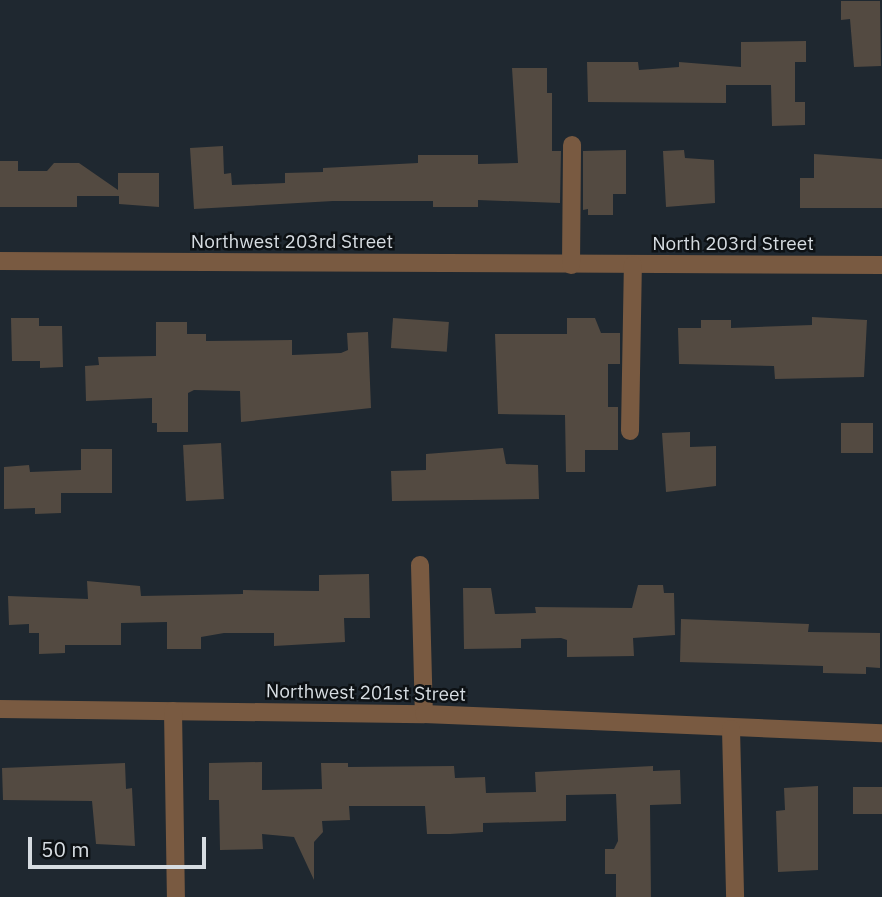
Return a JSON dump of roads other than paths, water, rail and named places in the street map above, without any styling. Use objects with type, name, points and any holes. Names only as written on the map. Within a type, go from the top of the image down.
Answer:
[{"type":"street","points":[[572,145],[577,265]]},
{"type":"street","name":"Northwest 203rd Street","points":[[0,261],[577,265]]},
{"type":"street","name":"North 203rd Street","points":[[577,265],[882,265]]},
{"type":"street","points":[[630,431],[633,265]]},
{"type":"street","points":[[420,565],[424,714]]},
{"type":"street","name":"Northwest 201st Street","points":[[0,709],[424,714],[731,729],[882,733]]},
{"type":"street","points":[[173,711],[176,897]]},
{"type":"street","points":[[731,729],[735,897]]}]
